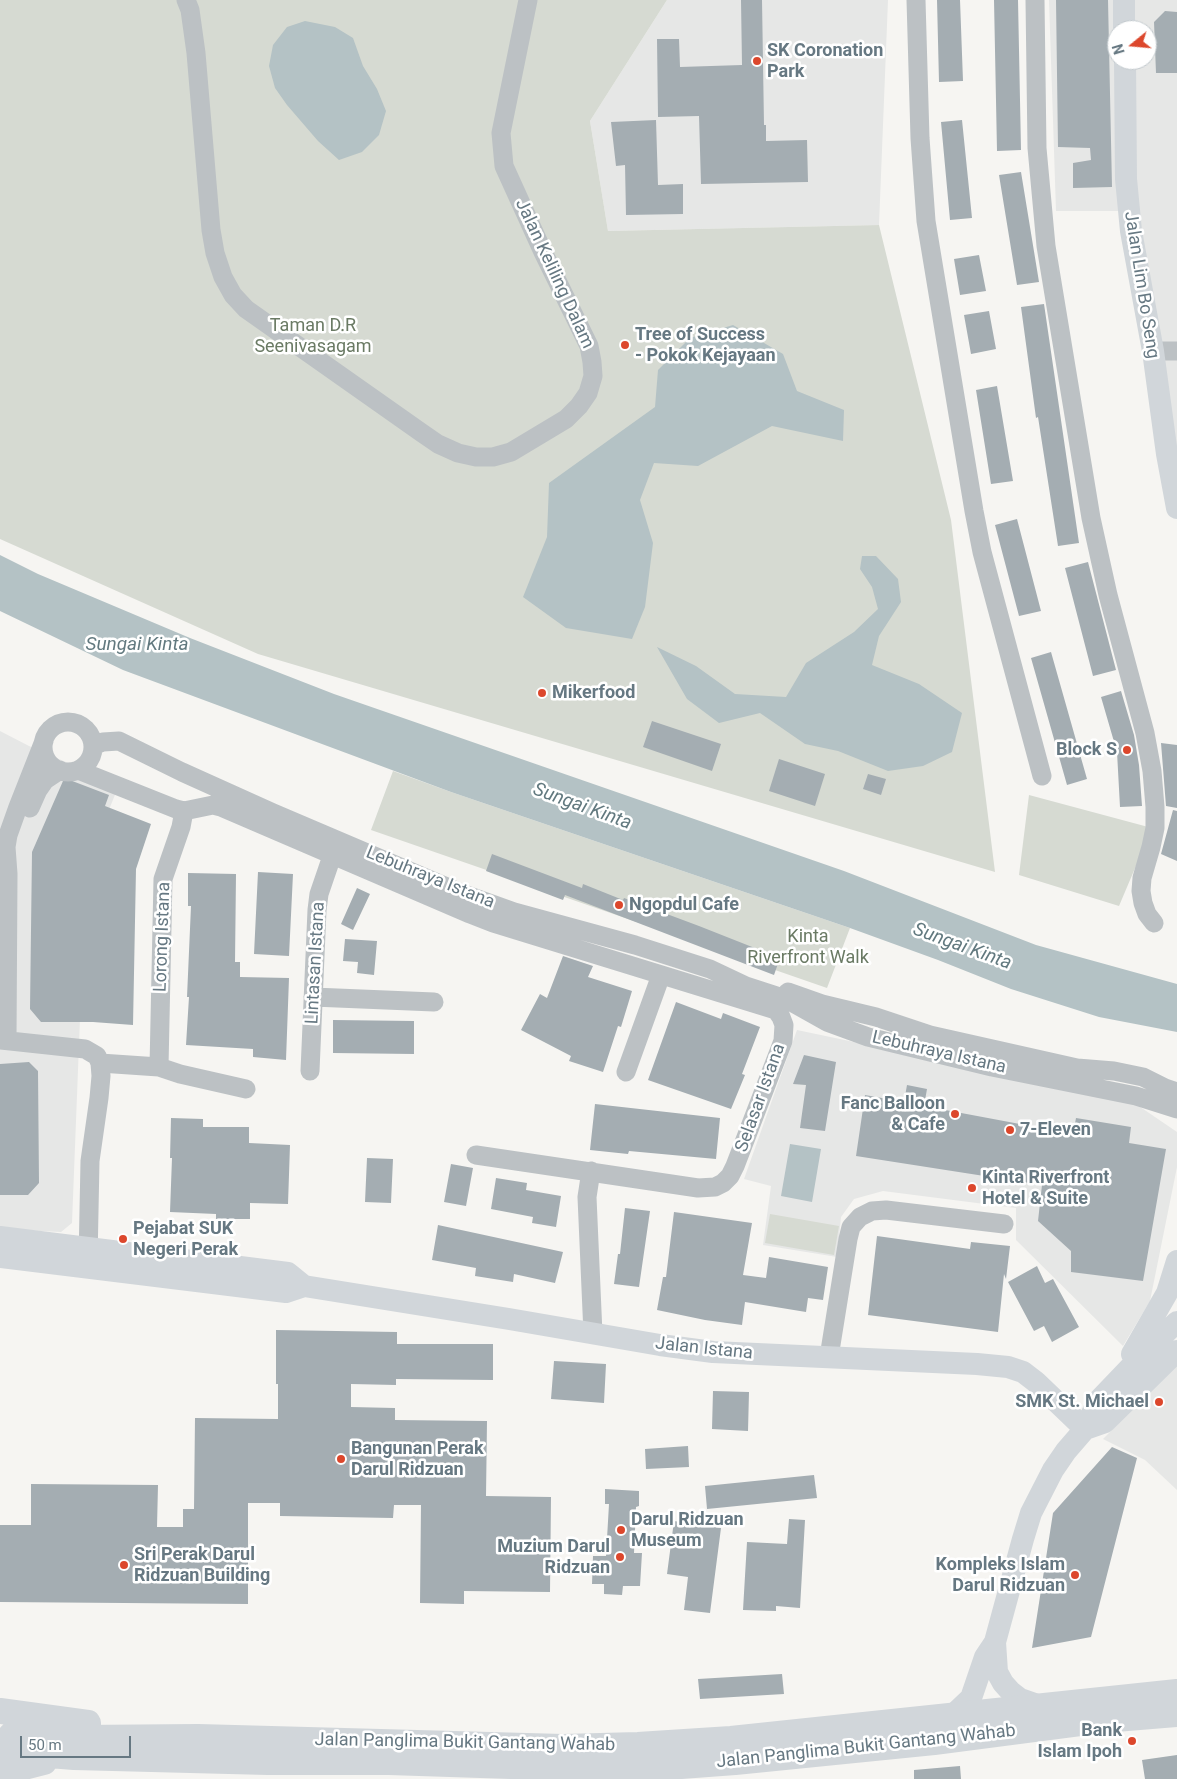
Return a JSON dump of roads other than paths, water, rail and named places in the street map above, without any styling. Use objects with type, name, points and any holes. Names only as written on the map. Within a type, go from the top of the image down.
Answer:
[{"type":"highway","name":"Jalan Panglima Bukit Gantang Wahab","points":[[77,1748],[198,1737],[563,1747],[602,1746],[731,1739],[1177,1692]]},
{"type":"highway","points":[[0,1711],[198,1737]]},
{"type":"highway","name":"Jalan Panglima Bukit Gantang Wahab","points":[[77,1748],[248,1761],[389,1762],[561,1768],[681,1766],[942,1742],[1103,1720],[1177,1714]]},
{"type":"highway","points":[[0,1734],[77,1748]]},
{"type":"highway","points":[[0,1751],[77,1748]]},
{"type":"highway","points":[[0,1774],[77,1748]]},
{"type":"main road","points":[[1124,0],[1124,20]]},
{"type":"main road","points":[[1135,0],[1136,20]]},
{"type":"main road","name":"Jalan Lim Bo Seng","points":[[1124,70],[1125,149],[1132,239],[1165,351],[1167,454],[1177,508]]},
{"type":"main road","name":"Jalan Lim Bo Seng","points":[[1136,70],[1136,149],[1139,204],[1177,427]]},
{"type":"main road","points":[[0,1237],[88,1258]]},
{"type":"main road","points":[[0,1257],[88,1258]]},
{"type":"main road","name":"Jalan Istana","points":[[88,1258],[286,1292],[304,1286],[713,1352],[1008,1367],[1023,1372],[1036,1382],[1085,1429]]},
{"type":"main road","points":[[1110,1388],[1157,1312],[1167,1293],[1177,1261]]},
{"type":"main road","points":[[953,1715],[971,1698],[985,1657],[995,1642],[1031,1513],[1053,1470],[1085,1429],[1098,1401],[1177,1322]]},
{"type":"main road","points":[[1085,1429],[1105,1422],[1177,1351]]},
{"type":"main road","points":[[995,1642],[997,1672],[1010,1692],[1020,1699],[1040,1706]]},
{"type":"street","name":"Jalan Keliling Dalam","points":[[186,0],[190,10],[196,52],[211,230],[223,277],[233,295],[246,309],[438,444],[458,453],[476,457],[493,457],[511,452],[566,419],[579,406],[588,393],[593,376],[589,346],[504,166],[501,133],[522,4]]},
{"type":"street","points":[[916,0],[920,138],[926,221],[981,544],[1042,776]]},
{"type":"street","points":[[1035,0],[1037,148],[1046,246],[1091,518],[1106,587],[1145,733],[1152,771],[1155,828],[1142,878],[1141,891],[1147,914],[1154,923]]},
{"type":"street","points":[[4,874],[38,790],[44,780],[90,760],[93,746],[92,738],[88,730],[81,725],[74,722],[66,722],[52,728],[44,741],[8,835],[4,874],[4,1040],[85,1049],[97,1056],[100,1063],[99,1098],[90,1161],[88,1258]]},
{"type":"street","name":"Lebuhraya Istana","points":[[81,725],[117,732],[160,760]]},
{"type":"street","points":[[44,741],[45,756],[48,762],[184,811]]},
{"type":"street","name":"Lebuhraya Istana","points":[[93,746],[103,742],[119,741],[182,772],[265,809],[461,893],[514,912],[635,945],[710,969],[746,976],[822,1004],[876,1017],[938,1037],[1077,1068],[1114,1071],[1143,1077],[1177,1092]]},
{"type":"street","name":"Selasar Istana","points":[[184,811],[213,804],[222,806],[332,856],[493,923],[776,1010],[784,1025],[783,1041],[735,1166],[730,1176],[723,1183],[715,1187],[698,1188],[591,1171]]},
{"type":"street","name":"Lorong Istana","points":[[159,1067],[163,879],[181,827],[184,811]]},
{"type":"street","name":"Lintasan Istana","points":[[310,1072],[319,894],[332,856]]},
{"type":"street","name":"Lebuhraya Istana","points":[[710,969],[746,986],[786,999],[827,1022],[885,1041],[992,1067],[1122,1093],[1177,1108]]},
{"type":"street","points":[[626,1072],[661,974]]},
{"type":"street","points":[[313,997],[434,1002]]},
{"type":"street","points":[[822,1004],[872,1027],[885,1041]]},
{"type":"street","points":[[100,1063],[159,1067],[180,1074],[246,1089]]},
{"type":"street","points":[[1077,1068],[1127,1083],[1148,1094],[1155,1103]]},
{"type":"street","points":[[476,1155],[591,1171],[587,1197],[593,1334]]},
{"type":"street","points":[[829,1357],[848,1239],[852,1228],[860,1217],[872,1211],[886,1210],[1004,1224]]},
{"type":"water","points":[[305,21],[335,27],[353,38],[363,66],[377,89],[386,111],[379,135],[362,152],[339,160],[318,141],[287,105],[275,88],[269,66],[273,45],[287,27]]},
{"type":"water","points":[[733,325],[783,354],[797,391],[844,410],[843,441],[772,426],[698,466],[654,463],[640,500],[653,543],[645,607],[632,639],[566,628],[523,597],[547,537],[549,483],[655,407],[658,370],[690,338]]},
{"type":"water","name":"Sungai Kinta","points":[[0,555],[38,574],[190,638],[334,694],[844,871],[1036,945],[1177,984],[1177,1032],[1099,1017],[1011,989],[850,928],[451,792],[123,670],[0,611]]},
{"type":"water","points":[[862,556],[876,556],[898,579],[901,602],[879,636],[872,665],[919,684],[962,713],[952,752],[923,766],[888,771],[838,751],[805,744],[760,713],[719,723],[687,699],[657,647],[696,666],[735,694],[786,697],[806,663],[854,632],[878,609],[872,587],[860,569]]},
{"type":"water","points":[[790,1144],[821,1149],[812,1202],[781,1196]]},
{"type":"place","name":"SK Coronation Park","points":[[757,61]]},
{"type":"place","name":"Tree of Success - Pokok Kejayaan","points":[[625,345]]},
{"type":"place","name":"Mikerfood","points":[[542,693]]},
{"type":"place","name":"Block S","points":[[1127,750]]},
{"type":"place","name":"Ngopdul Cafe","points":[[619,905]]},
{"type":"place","name":"Fanc Balloon & Cafe","points":[[955,1114]]},
{"type":"place","name":"7-Eleven","points":[[1010,1130]]},
{"type":"place","name":"Kinta Riverfront Hotel & Suite","points":[[972,1188]]},
{"type":"place","name":"Pejabat SUK Negeri Perak","points":[[123,1239]]},
{"type":"place","name":"SMK St. Michael","points":[[1159,1402]]},
{"type":"place","name":"Bangunan Perak Darul Ridzuan","points":[[341,1459]]},
{"type":"place","name":"Darul Ridzuan Museum","points":[[621,1530]]},
{"type":"place","name":"Muzium Darul Ridzuan","points":[[620,1557]]},
{"type":"place","name":"Sri Perak Darul Ridzuan Building","points":[[124,1565]]},
{"type":"place","name":"Kompleks Islam Darul Ridzuan","points":[[1075,1575]]},
{"type":"place","name":"Bank Islam Ipoh","points":[[1132,1741]]},
{"type":"park label","name":"Taman D.R Seenivasagam","points":[[313,336]]},
{"type":"park label","name":"Kinta Riverfront Walk","points":[[808,948]]}]
